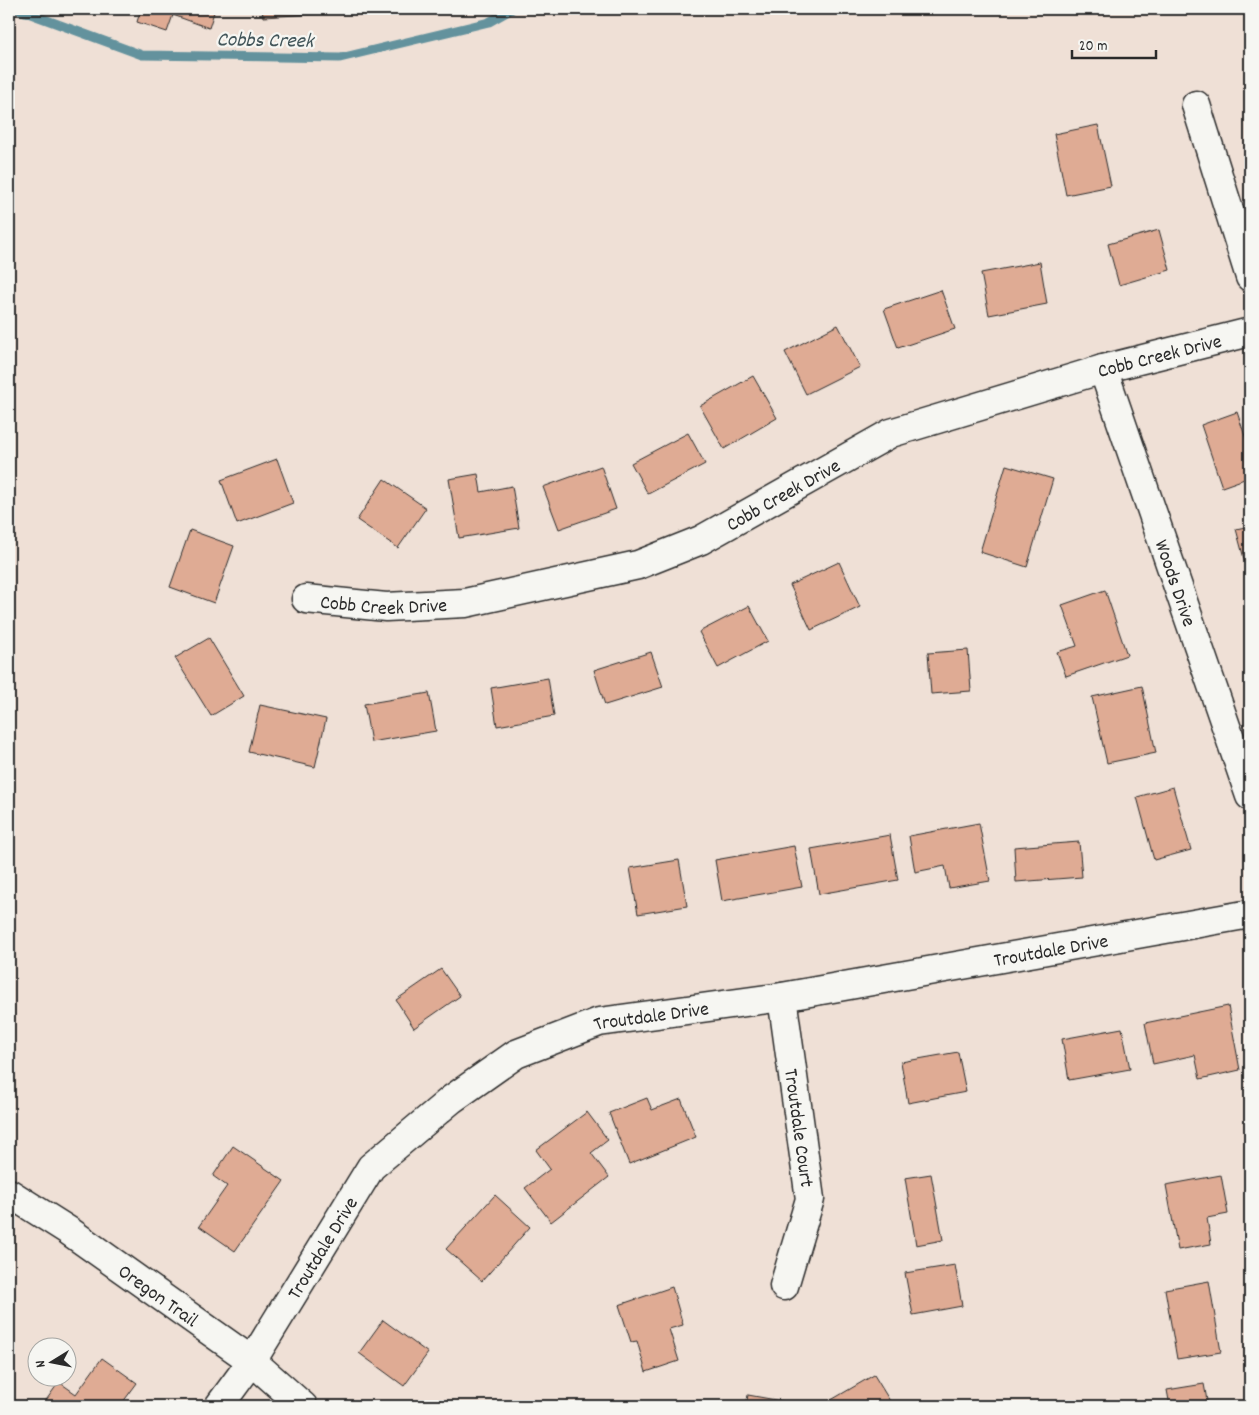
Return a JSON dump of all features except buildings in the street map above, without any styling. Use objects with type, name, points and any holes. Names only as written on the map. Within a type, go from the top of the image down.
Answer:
[{"type":"street","points":[[1196,105],[1250,277]]},
{"type":"street","name":"Cobb Creek Drive","points":[[306,599],[386,606],[465,603],[638,565],[701,540],[891,433],[1103,369],[1250,332]]},
{"type":"street","name":"Woods Drive","points":[[1103,369],[1250,796]]},
{"type":"street","name":"Troutdale Drive","points":[[219,1406],[252,1361],[371,1167],[452,1099],[516,1054],[599,1022],[782,997],[1250,914]]},
{"type":"street","name":"Troutdale Court","points":[[782,997],[810,1199],[784,1286]]},
{"type":"street","name":"Oregon Trail","points":[[9,1194],[69,1231],[252,1361],[303,1406]]},
{"type":"waterway","name":"Cobbs Creek","points":[[17,9],[142,55],[340,58],[489,22],[512,9]]}]
